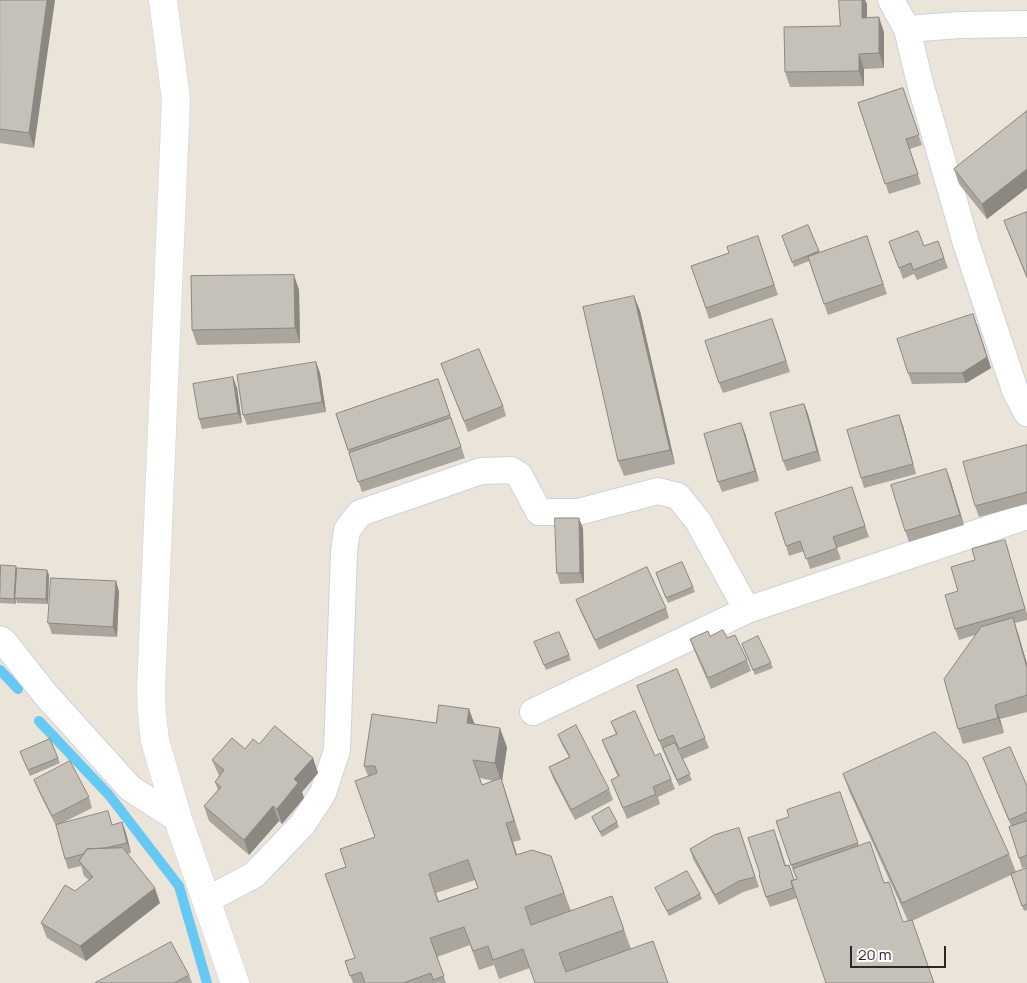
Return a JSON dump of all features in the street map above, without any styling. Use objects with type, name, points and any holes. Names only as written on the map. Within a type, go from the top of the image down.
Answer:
[{"type":"street","points":[[163,0],[176,100],[151,689],[152,714],[155,741],[178,819],[235,983]]},
{"type":"street","points":[[890,0],[907,29],[920,83],[966,243],[1015,390],[1027,413]]},
{"type":"street","points":[[907,29],[960,25],[1027,24]]},
{"type":"street","points":[[207,900],[254,876],[302,824],[323,793],[337,750],[344,552],[347,530],[360,513],[481,471],[511,470],[519,475],[538,512],[578,512],[658,491],[678,496],[698,520],[746,610]]},
{"type":"street","points":[[533,712],[746,610],[1027,516]]},
{"type":"street","points":[[0,639],[46,695],[130,788],[178,819]]},
{"type":"building","points":[[0,0],[47,0],[29,133],[0,129]]},
{"type":"building","points":[[839,0],[862,0],[862,18],[879,17],[879,53],[859,54],[859,71],[785,72],[784,27],[840,26]]},
{"type":"building","points":[[903,88],[919,135],[906,139],[918,174],[885,184],[858,103]]},
{"type":"building","points":[[1027,111],[1027,169],[982,204],[954,169]]},
{"type":"building","points":[[1027,212],[1027,277],[1004,221]]},
{"type":"building","points":[[808,225],[819,251],[792,262],[782,236]]},
{"type":"building","points":[[918,231],[924,246],[938,241],[944,258],[913,270],[911,263],[899,268],[889,242]]},
{"type":"building","points":[[758,236],[774,285],[706,308],[691,266],[729,253],[727,247]]},
{"type":"building","points":[[867,236],[883,284],[824,304],[808,257]]},
{"type":"building","points":[[294,275],[295,328],[192,330],[191,276]]},
{"type":"building","points":[[634,296],[670,450],[618,461],[583,307]]},
{"type":"building","points":[[973,314],[987,357],[962,373],[908,373],[897,339]]},
{"type":"building","points":[[772,319],[786,361],[719,383],[705,341]]},
{"type":"building","points":[[479,349],[503,406],[464,421],[441,364]]},
{"type":"building","points":[[316,362],[322,402],[243,415],[237,375]]},
{"type":"building","points":[[233,377],[238,413],[199,419],[193,384]]},
{"type":"building","points":[[438,379],[450,415],[348,450],[336,414]]},
{"type":"building","points":[[804,404],[817,451],[783,461],[770,413]]},
{"type":"building","points":[[899,415],[913,464],[861,478],[847,430]]},
{"type":"building","points":[[451,418],[461,447],[358,482],[349,453]]},
{"type":"building","points":[[741,423],[755,471],[718,482],[704,434]]},
{"type":"building","points":[[1027,445],[1027,492],[975,506],[963,462]]},
{"type":"building","points":[[946,469],[960,515],[905,531],[891,485]]},
{"type":"building","points":[[852,487],[865,526],[833,537],[837,548],[806,559],[800,541],[786,546],[775,513]]},
{"type":"building","points":[[555,518],[579,518],[580,573],[557,573]]},
{"type":"building","points":[[1005,540],[1025,609],[955,629],[945,595],[958,591],[951,567],[975,560],[972,549]]},
{"type":"building","points":[[682,562],[693,587],[666,598],[656,573]]},
{"type":"building","points":[[1,565],[16,566],[14,599],[0,598]]},
{"type":"building","points":[[647,567],[666,608],[595,640],[576,600]]},
{"type":"building","points":[[17,568],[47,570],[46,599],[15,598]]},
{"type":"building","points":[[51,578],[116,581],[113,627],[48,623]]},
{"type":"building","points":[[1013,618],[1027,668],[1027,695],[995,705],[998,718],[958,729],[944,679],[981,627]]},
{"type":"building","points":[[723,630],[727,638],[735,635],[747,660],[708,678],[690,639],[708,631],[710,636]]},
{"type":"building","points":[[559,632],[569,655],[544,665],[534,642]]},
{"type":"building","points":[[758,636],[771,663],[753,670],[742,644]]},
{"type":"building","points":[[677,669],[705,738],[679,749],[673,735],[659,741],[637,686]]},
{"type":"building","points":[[439,705],[469,709],[467,723],[500,728],[495,763],[473,760],[482,785],[501,778],[514,821],[506,823],[516,855],[532,850],[551,856],[564,893],[525,907],[531,925],[612,896],[624,930],[559,953],[566,972],[653,941],[668,983],[535,983],[523,949],[493,960],[488,946],[473,951],[464,927],[430,938],[444,976],[433,980],[431,973],[403,983],[365,983],[361,972],[350,976],[345,961],[355,958],[325,874],[346,867],[340,849],[375,837],[355,781],[377,773],[375,766],[364,766],[372,714],[436,723]],"holes":[[[468,860],[478,888],[438,902],[429,874]]]},
{"type":"building","points":[[635,711],[655,756],[660,753],[671,779],[653,787],[656,794],[623,808],[611,780],[619,776],[602,740],[617,734],[611,722]]},
{"type":"building","points":[[576,725],[609,789],[571,810],[549,767],[570,757],[558,735]]},
{"type":"building","points":[[275,726],[313,758],[294,779],[298,783],[277,809],[273,806],[244,840],[204,806],[221,787],[215,782],[224,770],[212,760],[232,738],[245,749],[253,739],[259,744]]},
{"type":"building","points":[[935,732],[967,762],[1009,854],[902,903],[843,774]]},
{"type":"building","points":[[50,739],[58,758],[28,770],[20,752]]},
{"type":"building","points":[[675,743],[690,774],[677,780],[663,748]]},
{"type":"building","points":[[1010,747],[1027,786],[1027,812],[1009,820],[983,758]]},
{"type":"building","points":[[70,761],[89,797],[52,816],[34,780]]},
{"type":"building","points":[[840,792],[858,843],[791,865],[776,821],[789,817],[787,810]]},
{"type":"building","points":[[609,807],[617,822],[600,832],[592,817]]},
{"type":"building","points":[[108,811],[112,825],[122,822],[127,843],[105,848],[87,849],[83,854],[65,859],[56,825]]},
{"type":"building","points":[[1027,821],[1027,855],[1019,858],[1009,827]]},
{"type":"building","points":[[739,828],[755,877],[739,881],[715,895],[690,849],[714,835]]},
{"type":"building","points":[[774,830],[785,866],[789,865],[794,880],[791,881],[793,888],[766,897],[748,838]]},
{"type":"building","points":[[870,842],[884,883],[889,882],[903,922],[912,920],[934,983],[826,983],[791,881],[797,879],[793,869]]},
{"type":"building","points":[[123,848],[155,888],[80,946],[41,923],[65,885],[75,891],[93,877],[79,861],[87,849]]},
{"type":"building","points":[[1027,868],[1027,904],[1022,906],[1011,874]]},
{"type":"building","points":[[687,871],[700,894],[667,911],[655,888]]},
{"type":"building","points":[[171,942],[189,975],[174,983],[95,983]]},
{"type":"waterway","points":[[0,670],[18,689]]},
{"type":"waterway","points":[[39,721],[109,795],[179,886],[207,983]]}]
